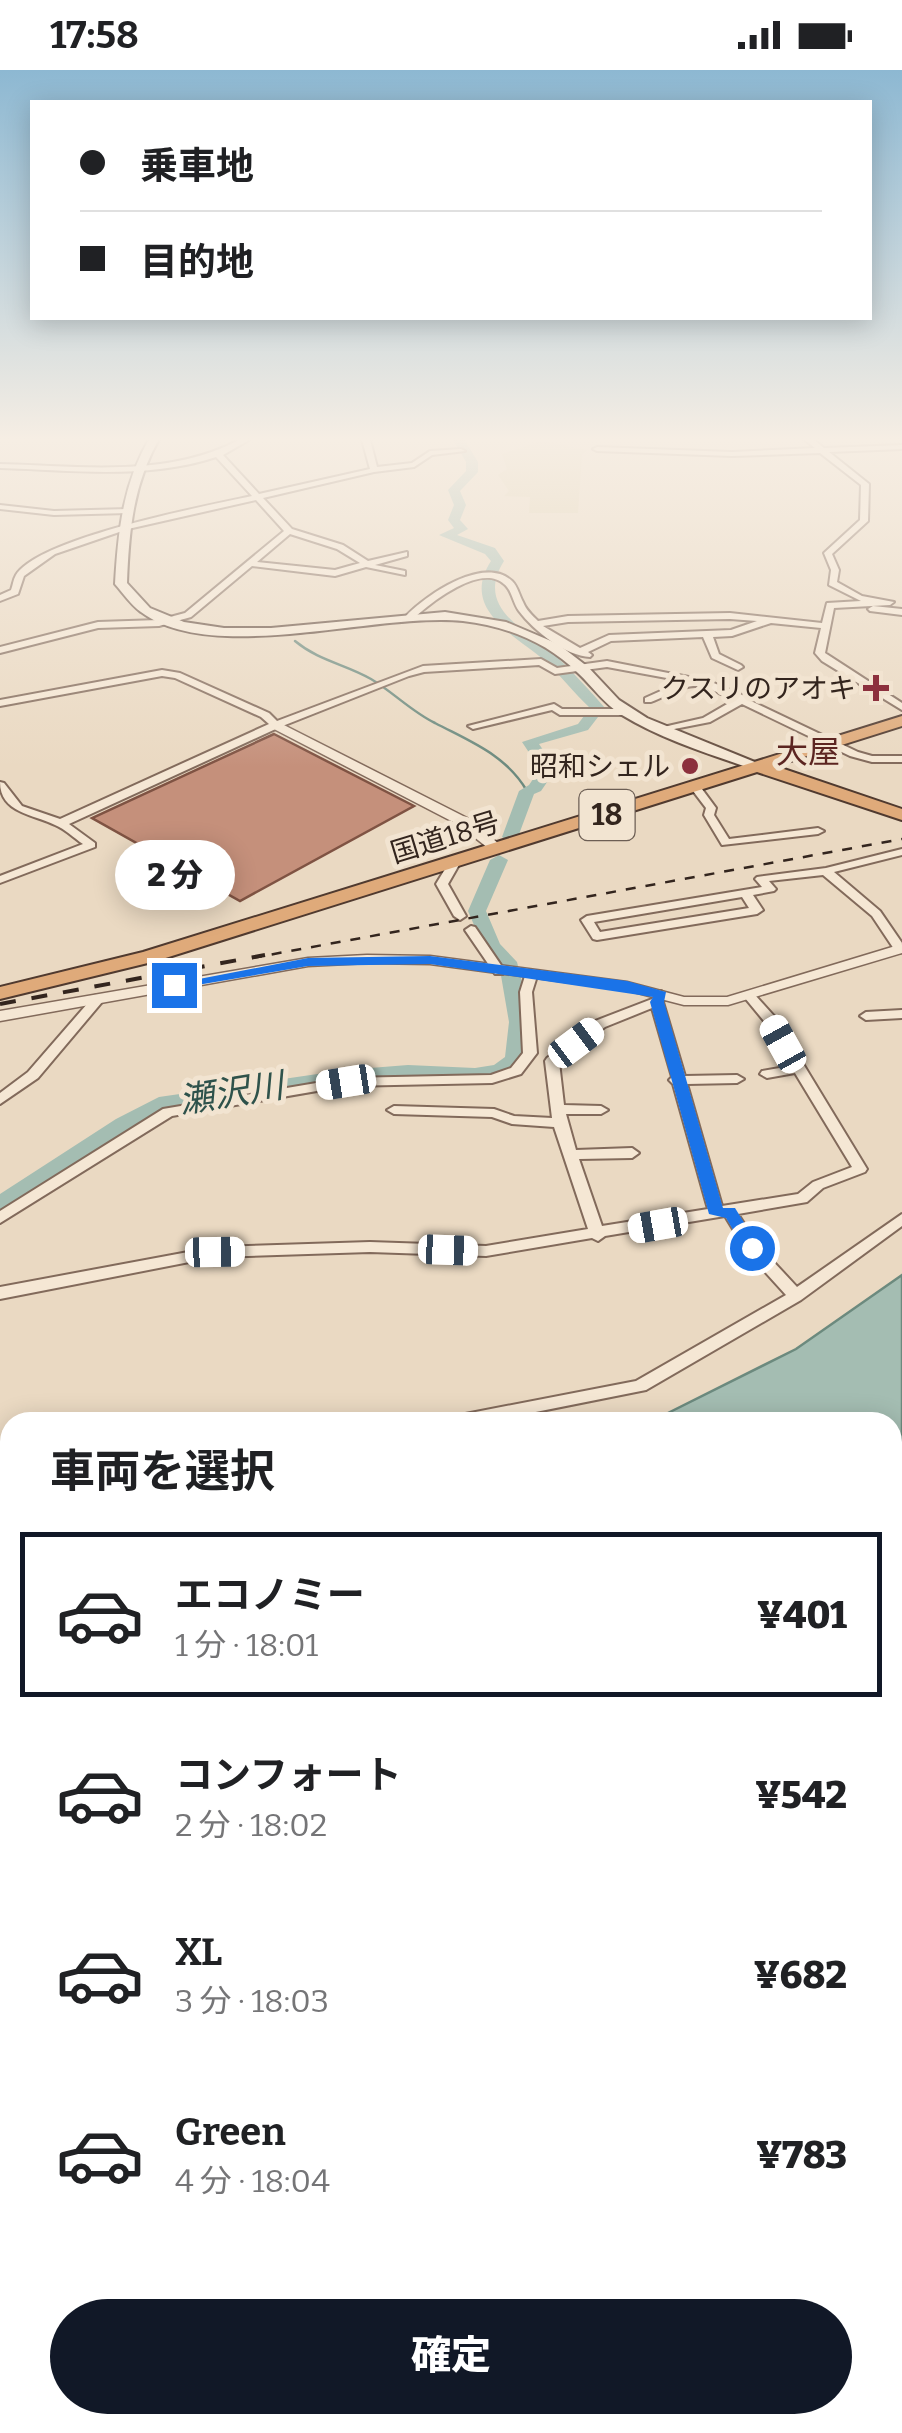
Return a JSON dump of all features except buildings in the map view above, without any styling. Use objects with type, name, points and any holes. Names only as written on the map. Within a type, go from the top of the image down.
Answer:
[{"type":"highway","name":"国道18号","points":[[0,992],[150,957],[902,721]]},
{"type":"highway","points":[[760,768],[902,815]]},
{"type":"main road","points":[[123,546],[120,584],[140,608],[170,620],[227,631],[275,631],[411,616],[488,622],[518,629],[547,641],[627,712],[760,768]]},
{"type":"street","points":[[15,592],[20,575],[52,552],[69,546]]},
{"type":"street","points":[[0,650],[98,624],[170,620],[197,610],[272,546]]},
{"type":"street","points":[[340,546],[370,566],[402,573]]},
{"type":"street","points":[[830,605],[890,602],[860,598],[832,584],[835,570],[828,552],[834,546]]},
{"type":"street","points":[[253,564],[335,573],[404,554]]},
{"type":"street","points":[[411,616],[455,583],[502,578],[536,624],[580,652],[607,664],[694,680],[872,759],[902,758]]},
{"type":"street","points":[[0,586],[15,592]]},
{"type":"street","points":[[0,598],[15,592]]},
{"type":"street","points":[[830,605],[902,612]]},
{"type":"street","points":[[830,605],[820,652],[824,660],[902,708]]},
{"type":"street","points":[[536,624],[758,616],[824,626]]},
{"type":"street","points":[[676,617],[684,635]]},
{"type":"street","points":[[580,652],[609,638],[732,633],[770,620]]},
{"type":"street","points":[[707,634],[714,656],[738,667]]},
{"type":"street","points":[[61,822],[276,724],[423,669],[541,662],[556,671],[583,671],[607,664]]},
{"type":"street","points":[[0,703],[162,673],[176,675],[464,822],[498,849]]},
{"type":"street","points":[[648,700],[694,680]]},
{"type":"street","points":[[663,730],[706,720],[744,699]]},
{"type":"street","points":[[474,726],[554,706],[560,712],[627,712]]},
{"type":"street","points":[[0,786],[18,808],[61,822],[91,845],[0,880]]},
{"type":"street","points":[[695,788],[711,808],[710,816],[726,843],[818,831]]},
{"type":"street","points":[[744,894],[757,910],[596,936],[587,920],[770,889],[761,878],[826,871],[902,852]]},
{"type":"street","points":[[454,863],[442,884],[460,916]]},
{"type":"street","points":[[826,871],[876,914],[896,950],[901,968]]},
{"type":"street","points":[[666,907],[677,923]]},
{"type":"street","points":[[471,930],[502,972]]},
{"type":"street","points":[[0,1016],[308,962],[430,960],[627,986],[659,998],[704,1002],[751,998],[896,950]]},
{"type":"street","points":[[0,1218],[168,1112],[346,1082],[472,1082],[516,1071],[530,1053],[527,975]]},
{"type":"street","points":[[659,998],[676,1080],[724,1213],[796,1296]]},
{"type":"street","points":[[598,1236],[559,1116],[552,1061],[600,1024],[659,998]]},
{"type":"street","points":[[0,1293],[215,1252],[370,1246],[486,1251],[598,1236],[802,1198],[818,1185],[860,1168],[769,1019],[751,998]]},
{"type":"street","points":[[0,1100],[33,1075],[98,999]]},
{"type":"street","points":[[866,1016],[902,1014]]},
{"type":"street","points":[[767,1074],[797,1070]]},
{"type":"street","points":[[676,1080],[737,1079]]},
{"type":"street","points":[[394,1110],[494,1113],[512,1120],[602,1110]]},
{"type":"street","points":[[570,1154],[632,1152]]},
{"type":"street","points":[[506,1412],[640,1386],[796,1296],[902,1219]]},
{"type":"shaded area","points":[[902,1275],[902,1412],[670,1412],[796,1349]]},
{"type":"waterway","name":"瀬沢川","points":[[477,546],[490,551],[498,561],[492,570],[490,590],[502,620],[516,635],[549,657],[598,708],[583,727],[530,742],[548,769],[535,788],[527,791],[510,837]]},
{"type":"waterway","points":[[295,641],[371,679],[427,718],[487,751],[509,768],[527,791]]},
{"type":"waterway","name":"瀬沢川","points":[[0,1204],[123,1124],[166,1102],[345,1076],[408,1071],[475,1074],[499,1071],[515,1060],[519,1022],[508,962],[492,946],[477,911],[499,860]]},
{"type":"railway","points":[[252,958],[902,839]]},
{"type":"railway","points":[[0,1004],[265,955]]},
{"type":"place","name":"クスリのアオキ","points":[[876,688]]},
{"type":"place","name":"昭和シェル","points":[[690,766]]},
{"type":"district","name":"大屋","points":[[808,752]]},
{"type":"route","points":[[174,985],[308,962],[430,960],[627,986],[661,995],[657,1002],[703,1176],[717,1214],[730,1212],[752,1248]]}]
